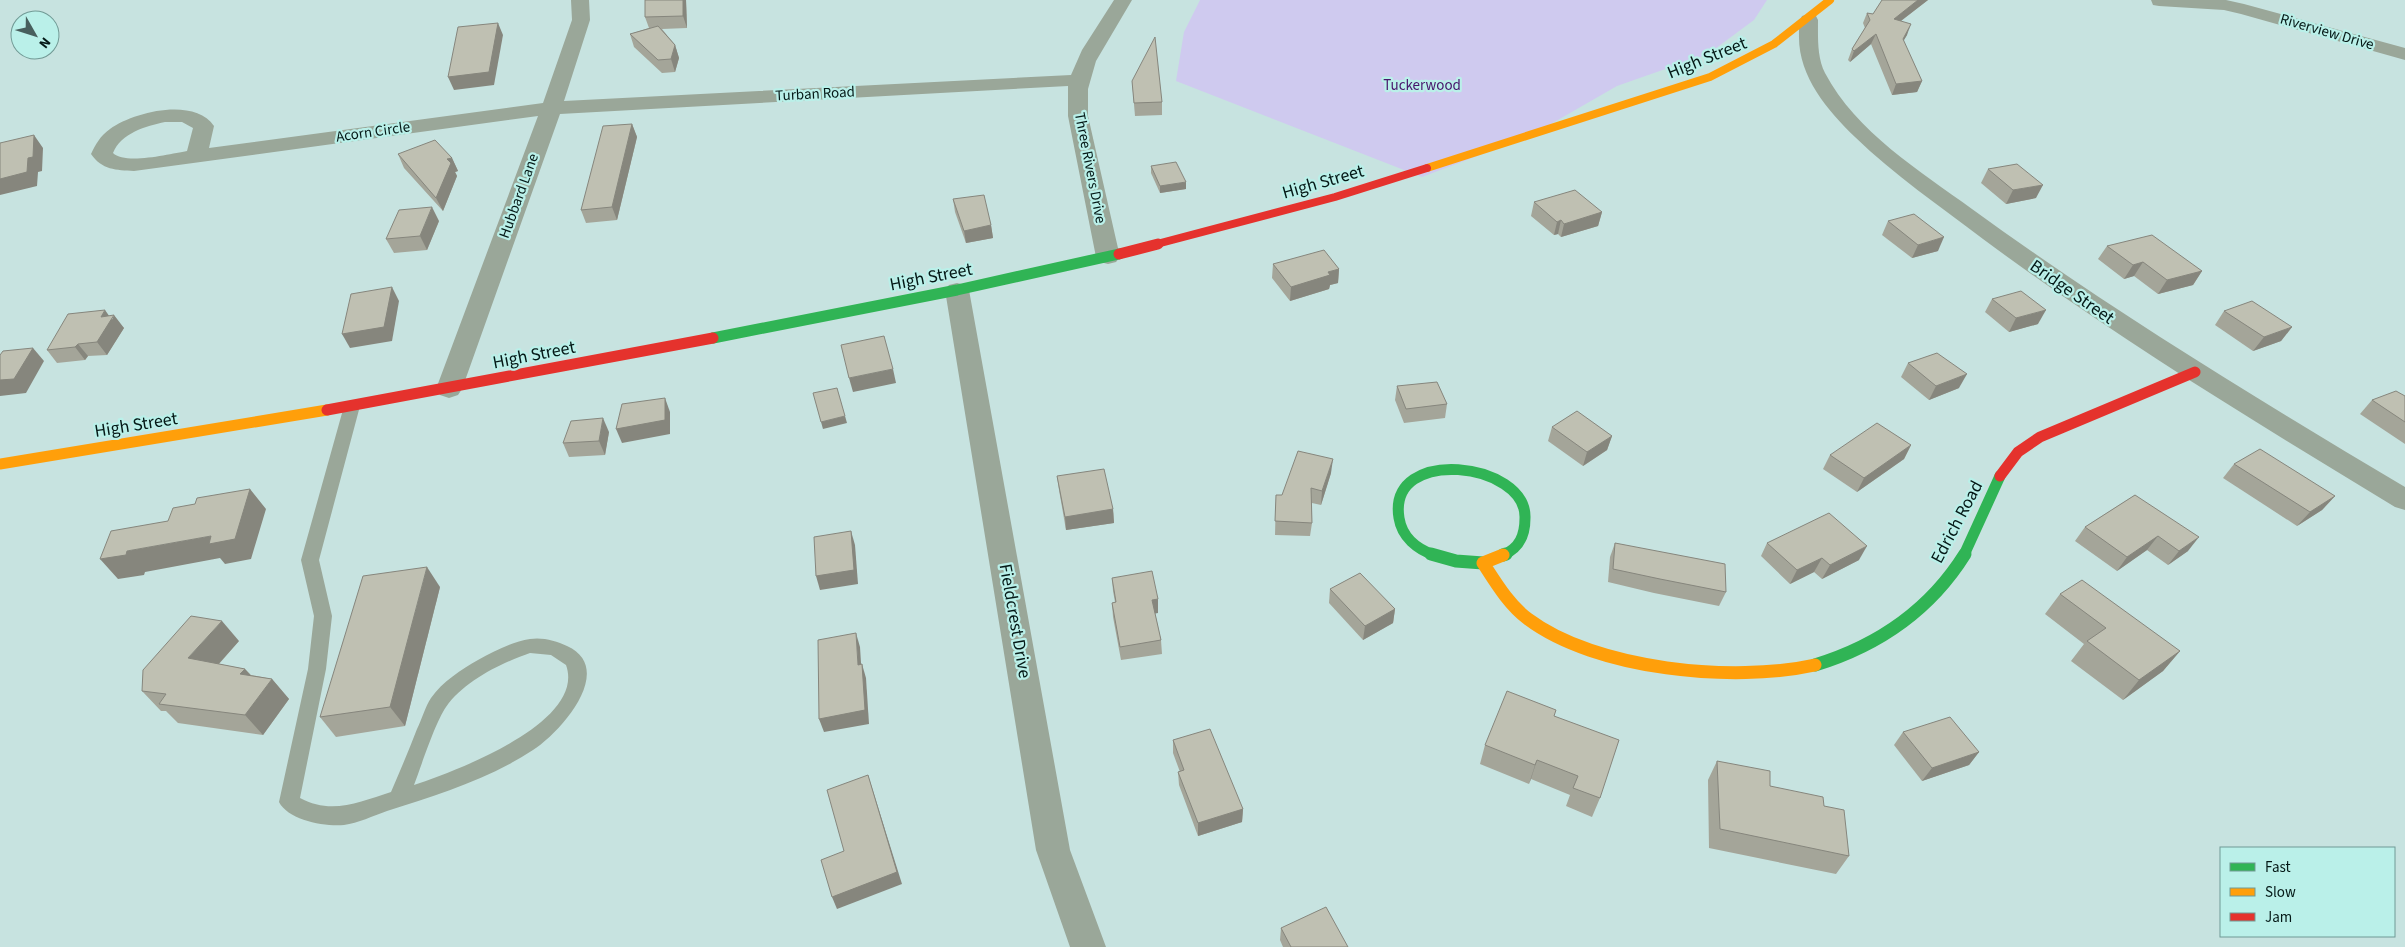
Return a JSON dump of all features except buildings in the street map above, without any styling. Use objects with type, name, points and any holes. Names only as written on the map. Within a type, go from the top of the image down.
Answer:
[{"type":"street","name":"Hubbard Lane","points":[[449,390],[578,32],[581,20],[580,0]]},
{"type":"street","name":"Three Rivers Drive","points":[[1108,258],[1078,116],[1079,80],[1085,65],[1123,0]]},
{"type":"street","name":"High Street","points":[[0,464],[449,390],[957,290],[1108,258],[1335,197],[1690,85],[1763,53],[1788,37],[1830,0]]},
{"type":"street","name":"Riverview Drive","points":[[2159,1],[2224,5],[2244,9],[2405,54]]},
{"type":"street","name":"Bridge Street","points":[[1809,20],[1808,45],[1810,58],[1816,74],[1844,113],[1882,152],[2061,285],[2195,372],[2405,500]]},
{"type":"street","name":"Turban Road","points":[[551,108],[1079,80]]},
{"type":"street","name":"Acorn Circle","points":[[196,156],[551,108]]},
{"type":"street","name":"Fieldcrest Drive","points":[[957,290],[1054,850],[1088,947]]},
{"type":"street","name":"Edrich Road","points":[[1483,563],[1499,592],[1522,615],[1556,636],[1580,646],[1630,659],[1703,672],[1769,673],[1828,663],[1858,651],[1885,635],[1928,600],[1960,562],[2005,467],[2018,451],[2040,437],[2195,372]]},
{"type":"street","points":[[1456,468],[1491,476],[1508,486],[1517,495],[1527,516],[1524,537],[1508,554],[1483,563],[1450,562],[1428,553],[1410,539],[1402,528],[1397,506],[1400,495],[1407,485],[1417,477],[1429,472],[1456,468]]},
{"type":"lane","points":[[352,406],[310,560],[323,616],[317,669],[289,802],[307,813],[340,816],[398,799],[480,769],[541,736],[562,713],[572,695],[579,670],[575,661],[567,653],[550,646],[531,645],[515,651],[462,679],[448,690],[438,703],[398,799]]},
{"type":"green space","name":"Tuckerwood","points":[[1200,0],[1767,0],[1754,20],[1708,54],[1617,86],[1530,136],[1422,177],[1176,81],[1184,32]]},
{"type":"traffic: fast","points":[[713,338],[957,290],[1119,254]]},
{"type":"traffic: fast","points":[[1483,563],[1442,558],[1416,546],[1407,537],[1400,525],[1398,506],[1405,489],[1411,482],[1430,472],[1449,469],[1469,471],[1488,476],[1505,485],[1518,498],[1525,513],[1525,531],[1517,545],[1503,555]]},
{"type":"traffic: fast","points":[[1815,665],[1836,659],[1877,639],[1915,613],[1932,597],[1946,581],[1965,553],[2000,476]]},
{"type":"traffic: slow","points":[[1427,168],[1727,70],[1774,44],[1803,24],[1830,0]]},
{"type":"traffic: slow","points":[[0,464],[327,410]]},
{"type":"traffic: slow","points":[[1503,555],[1483,563],[1503,593],[1528,619],[1549,633],[1574,644],[1633,661],[1722,673],[1764,673],[1815,665]]},
{"type":"traffic: jam","points":[[1119,254],[1335,197],[1427,168]]},
{"type":"traffic: jam","points":[[327,410],[449,389],[713,338]]},
{"type":"traffic: jam","points":[[2000,476],[2018,452],[2040,437],[2195,372]]}]
